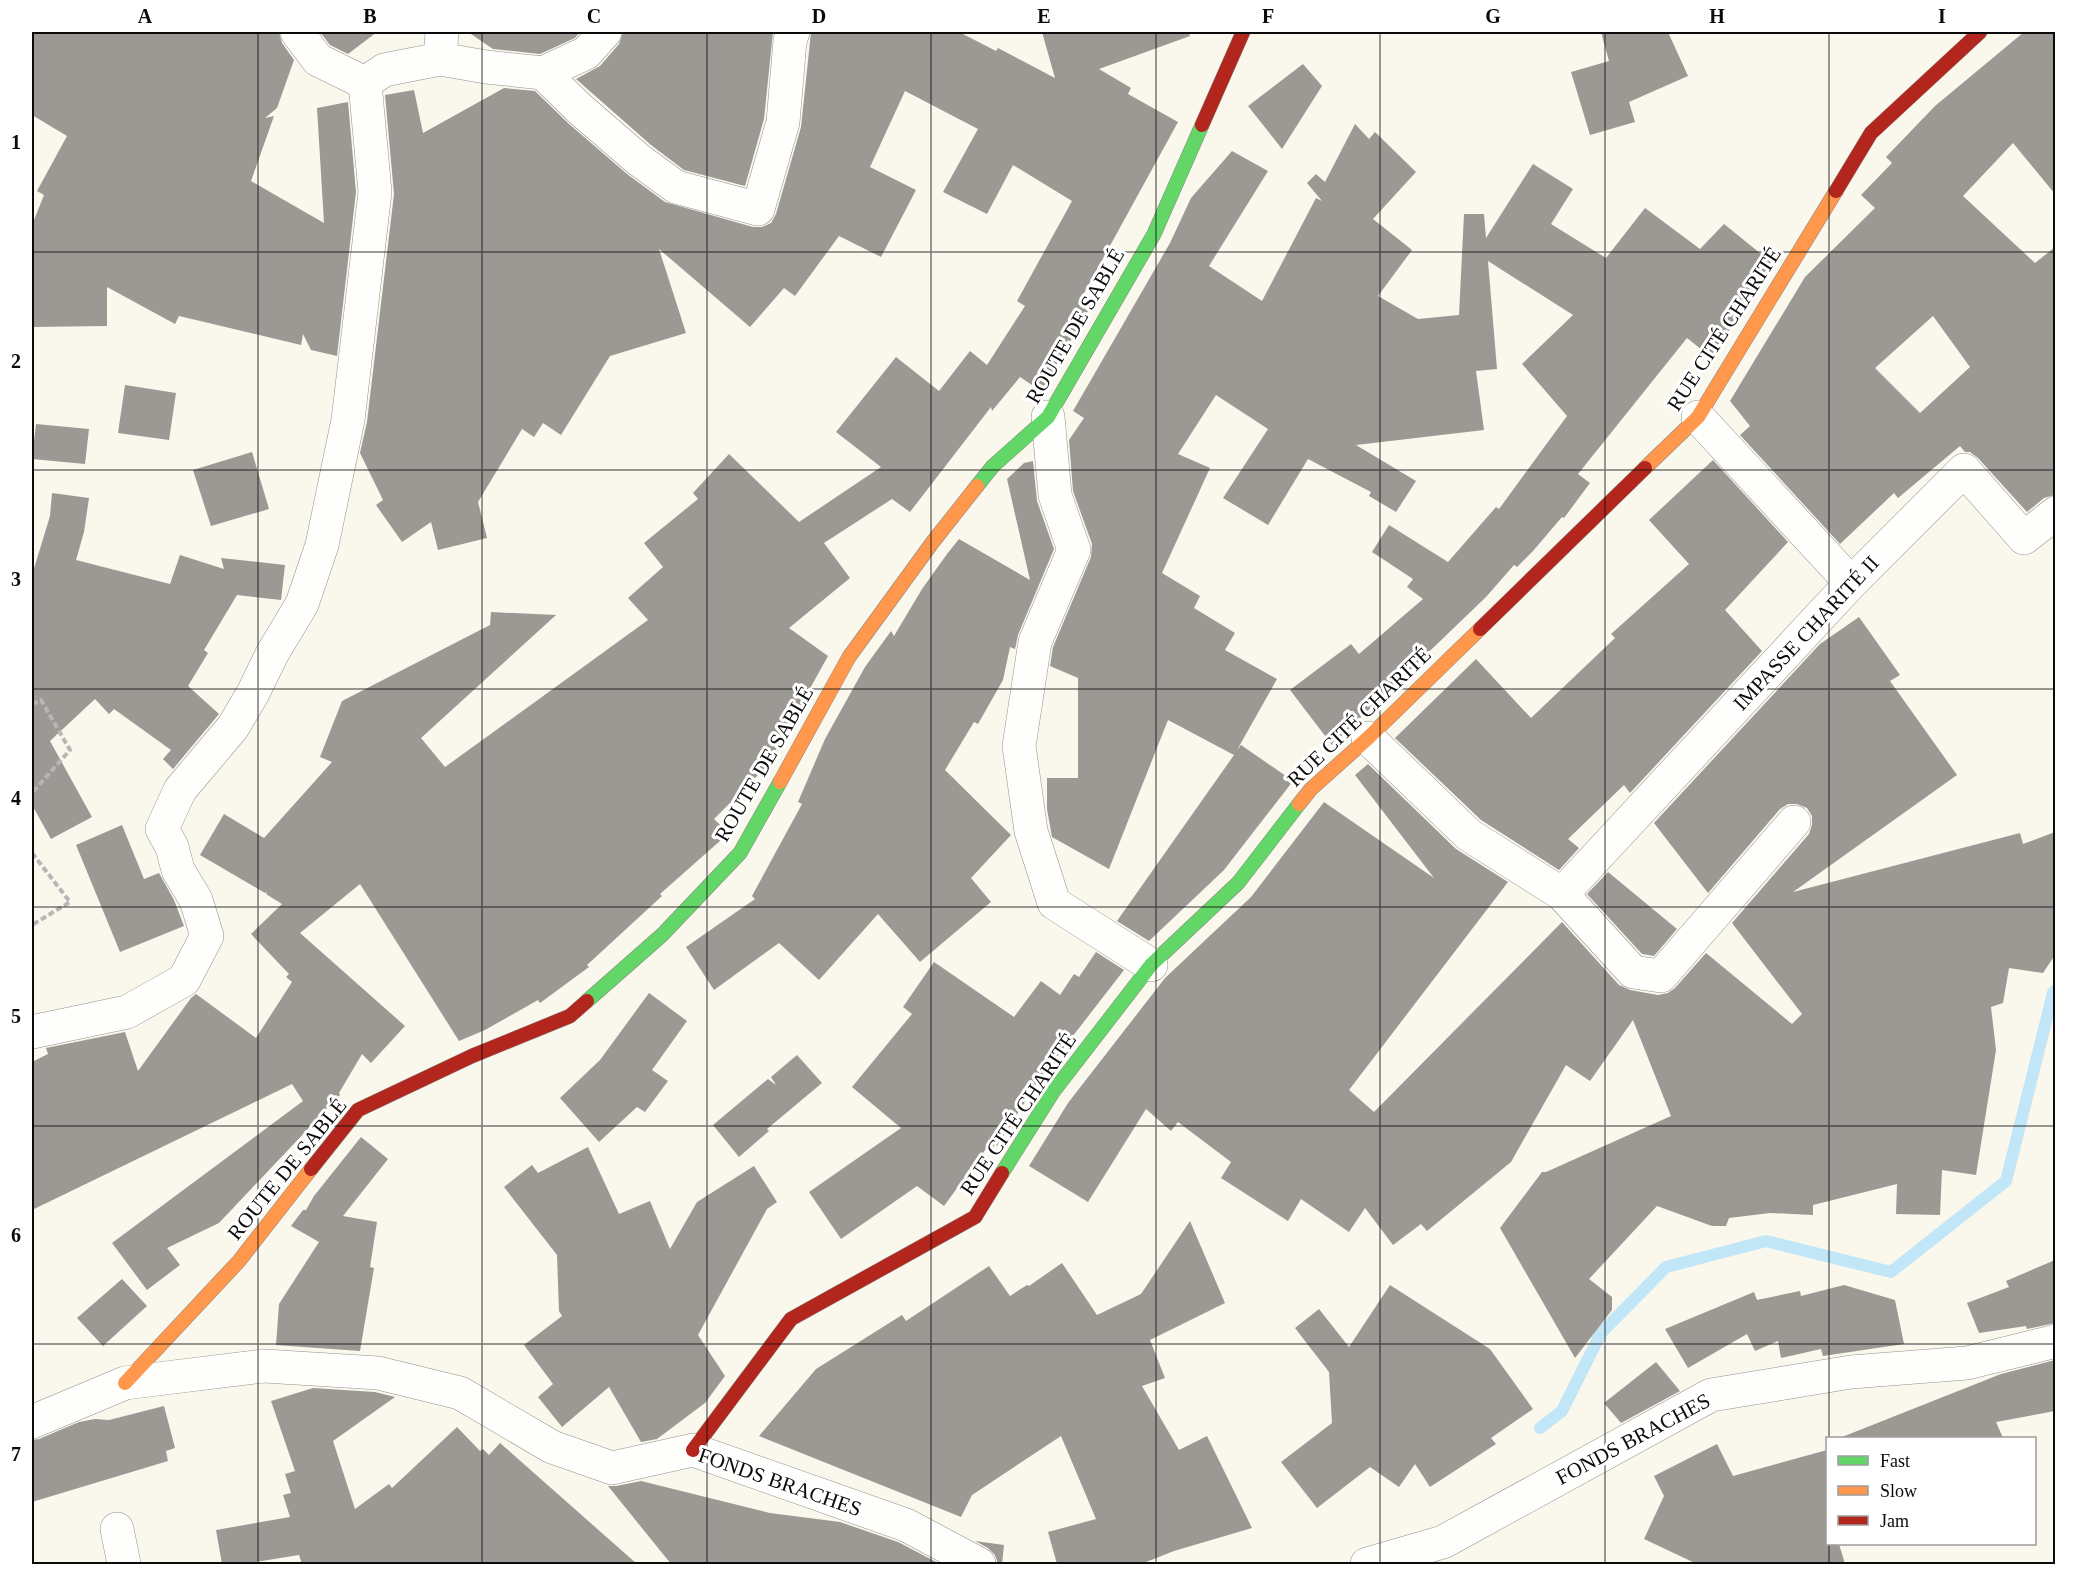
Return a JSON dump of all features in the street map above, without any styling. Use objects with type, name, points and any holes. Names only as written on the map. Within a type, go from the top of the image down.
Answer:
[{"type":"street","points":[[297,32],[318,60],[365,84]]},
{"type":"street","points":[[365,84],[384,70],[441,45],[486,67],[543,72],[586,53],[605,32]]},
{"type":"street","points":[[543,72],[581,111],[676,187],[758,209],[783,122],[790,41],[793,32]]},
{"type":"street","name":"ROUTE DE SABLÉ","points":[[125,1383],[239,1260],[358,1110],[472,1056],[570,1016],[662,935],[740,853],[849,657],[932,543],[993,466],[1048,417],[1154,234],[1243,32]]},
{"type":"street","name":"RUE CITÉ CHARITÉ","points":[[693,1450],[791,1319],[975,1217],[1053,1092],[1151,965],[1238,883],[1311,789],[1368,738],[1698,417],[1871,134],[1980,32]]},
{"type":"street","points":[[32,1032],[127,1012],[184,980],[207,936],[196,900],[178,870],[172,847],[162,830],[180,790],[232,727],[253,693],[272,654],[302,604],[322,545],[348,420],[375,192],[365,84]]},
{"type":"street","points":[[1048,417],[1055,495],[1074,550],[1035,642],[1019,746],[1031,831],[1054,903],[1151,965]]},
{"type":"street","points":[[1698,417],[1851,583]]},
{"type":"street","name":"IMPASSE CHARITÉ II","points":[[1562,894],[1851,583],[1964,470],[2024,538],[2055,513]]},
{"type":"street","points":[[1368,738],[1470,835],[1562,894],[1633,972],[1661,976],[1794,822]]},
{"type":"street","name":"FONDS BRACHES","points":[[1367,1564],[1443,1542],[1711,1395],[1851,1372],[1967,1364],[2055,1341]]},
{"type":"street","name":"FONDS BRACHES","points":[[32,1422],[125,1383],[264,1366],[378,1372],[460,1393],[552,1447],[612,1468],[693,1450],[906,1525],[979,1564]]},
{"type":"street","points":[[117,1529],[124,1564]]},
{"type":"path","points":[[32,704],[41,700],[70,750],[32,793]]},
{"type":"path","points":[[32,853],[70,902],[32,926]]},
{"type":"building","points":[[32,32],[279,32],[282,43],[294,60],[277,108],[265,118],[274,116],[251,181],[324,223],[317,108],[348,102],[356,192],[337,356],[311,350],[303,334],[301,345],[179,316],[175,324],[107,287],[107,326],[32,327],[32,225],[44,195],[37,191],[67,136],[32,115]]},
{"type":"building","points":[[320,32],[377,32],[348,54],[330,45]]},
{"type":"building","points":[[468,32],[580,32],[575,38],[540,54],[493,49]]},
{"type":"building","points":[[623,32],[773,32],[764,119],[745,186],[684,170],[651,145],[576,79],[600,66],[619,44]]},
{"type":"building","points":[[811,32],[959,32],[996,51],[998,48],[1055,78],[1042,32],[1189,32],[1190,36],[1099,69],[1131,88],[1128,94],[1178,122],[1078,304],[1088,311],[1041,391],[1020,377],[992,411],[991,407],[910,512],[892,499],[824,543],[850,578],[789,628],[828,656],[767,766],[714,819],[729,833],[660,894],[662,896],[587,965],[589,967],[540,1003],[538,1000],[485,1030],[459,1041],[360,884],[300,933],[405,1026],[371,1063],[362,1054],[339,1093],[340,1095],[219,1223],[167,1248],[180,1265],[147,1290],[112,1243],[303,1101],[292,1084],[32,1210],[32,1062],[48,1054],[46,1048],[125,1032],[138,1071],[196,994],[256,1038],[292,982],[286,977],[289,974],[251,934],[282,904],[266,894],[267,892],[265,893],[200,855],[224,814],[264,838],[332,762],[320,757],[342,701],[490,625],[491,612],[556,615],[421,738],[445,767],[648,620],[628,598],[663,567],[644,543],[698,499],[693,493],[729,454],[799,522],[881,467],[836,432],[896,357],[939,391],[970,351],[987,365],[1025,306],[1017,301],[1072,201],[1013,165],[987,214],[943,192],[978,129],[905,91],[870,167],[916,190],[881,257],[839,236],[795,296],[784,288],[750,327],[659,249],[686,333],[610,356],[561,435],[543,423],[534,437],[522,429],[478,502],[487,538],[438,550],[431,522],[402,542],[376,505],[383,500],[360,453],[367,422],[394,194],[385,95],[414,90],[423,133],[504,88],[535,91],[627,174],[665,202],[753,227],[762,227],[771,223],[776,214],[801,127]]},
{"type":"building","points":[[1601,32],[1668,32],[1688,76],[1629,102],[1635,122],[1590,135],[1571,72],[1609,61]]},
{"type":"building","points":[[2024,32],[2055,32],[2055,194],[2013,143],[1963,196],[2035,263],[2055,247],[2055,495],[2044,498],[2027,512],[1978,458],[1970,452],[1965,452],[1960,446],[1898,498],[1894,493],[1840,544],[1740,435],[1750,426],[1730,401],[1805,277],[1875,208],[1861,195],[1892,163],[1886,157],[1935,106]],"holes":[[[1933,316],[1970,367],[1920,413],[1875,368]]]},
{"type":"building","points":[[1303,64],[1322,86],[1282,149],[1248,106]]},
{"type":"building","points":[[1355,124],[1369,139],[1375,132],[1416,172],[1373,219],[1412,250],[1378,296],[1418,319],[1459,315],[1464,214],[1484,214],[1486,238],[1533,164],[1573,189],[1551,224],[1606,258],[1645,208],[1700,249],[1724,224],[1771,262],[1712,358],[1687,338],[1578,474],[1590,483],[1564,518],[1562,517],[1517,567],[1514,565],[1486,597],[1332,745],[1290,690],[1351,644],[1359,654],[1423,599],[1407,587],[1413,579],[1372,552],[1389,525],[1448,562],[1496,507],[1499,509],[1567,416],[1522,364],[1573,315],[1488,261],[1497,369],[1476,371],[1484,430],[1356,445],[1416,481],[1396,512],[1369,496],[1371,492],[1308,459],[1268,525],[1223,498],[1268,429],[1216,395],[1178,454],[1210,468],[1162,573],[1200,596],[1194,608],[1235,633],[1225,650],[1277,679],[1237,750],[1241,745],[1293,781],[1224,870],[1149,941],[1117,921],[1234,755],[1168,720],[1109,869],[1052,837],[1047,809],[1047,778],[1078,778],[1078,678],[1050,666],[1053,647],[1091,557],[1092,544],[1073,491],[1069,440],[1084,418],[1073,411],[1170,243],[1191,198],[1232,151],[1268,171],[1209,266],[1262,301],[1316,198],[1322,201],[1307,183],[1316,174],[1325,182]]},
{"type":"building","points":[[125,385],[176,393],[169,440],[118,433]]},
{"type":"building","points":[[36,424],[89,429],[85,464],[32,459]]},
{"type":"building","points":[[252,452],[269,509],[211,526],[193,470]]},
{"type":"building","points":[[1713,460],[1788,542],[1725,610],[1762,651],[1630,793],[1624,785],[1568,839],[1579,848],[1559,870],[1481,820],[1395,738],[1476,659],[1531,718],[1615,638],[1611,634],[1689,564],[1649,520]]},
{"type":"building","points":[[1033,461],[1037,501],[1054,549],[1018,635],[1015,649],[1010,647],[1003,680],[978,724],[974,722],[945,770],[1011,835],[971,878],[991,902],[920,962],[878,914],[819,980],[779,943],[714,990],[686,947],[755,899],[752,896],[802,804],[798,802],[825,739],[865,667],[891,631],[894,636],[922,589],[947,554],[959,539],[1030,580],[1007,479],[1024,463]]},
{"type":"building","points":[[52,493],[89,498],[84,532],[76,560],[170,584],[180,555],[224,569],[221,558],[285,565],[281,600],[237,595],[204,650],[208,653],[188,686],[219,714],[173,769],[163,759],[171,750],[114,709],[109,714],[95,699],[50,741],[92,817],[51,839],[32,805],[32,575],[50,516]]},
{"type":"building","points":[[1859,617],[1900,675],[1890,681],[1957,775],[1793,892],[2020,833],[2023,844],[2055,832],[2055,955],[2043,973],[2009,968],[2003,1003],[1991,1007],[1996,1050],[1976,1175],[1942,1170],[1940,1215],[1896,1214],[1897,1184],[1813,1205],[1813,1215],[1770,1213],[1729,1218],[1726,1226],[1712,1226],[1657,1206],[1589,1279],[1612,1297],[1612,1310],[1575,1358],[1500,1228],[1542,1172],[1671,1116],[1633,1020],[1590,1081],[1566,1065],[1511,1162],[1427,1231],[1421,1224],[1393,1245],[1365,1208],[1349,1232],[1301,1199],[1288,1221],[1221,1178],[1231,1162],[1178,1122],[1171,1131],[1146,1109],[1088,1202],[1029,1166],[1068,1103],[1165,978],[1251,897],[1324,802],[1434,878],[1355,775],[1368,764],[1456,849],[1508,882],[1349,1090],[1374,1112],[1562,922],[1619,985],[1630,990],[1658,995],[1668,993],[1706,953],[1792,1024],[1802,1014],[1732,923],[1809,834],[1812,816],[1807,808],[1797,804],[1788,804],[1780,809],[1708,893],[1654,823],[1820,644]]},
{"type":"building","points":[[122,825],[144,879],[159,873],[174,900],[184,926],[120,952],[76,845]]},
{"type":"building","points":[[1608,872],[1677,929],[1654,956],[1642,954],[1587,894]]},
{"type":"building","points":[[1096,952],[1124,970],[1038,1081],[997,1146],[995,1144],[992,1149],[988,1146],[944,1206],[917,1186],[841,1239],[809,1192],[901,1128],[852,1087],[912,1014],[903,1007],[934,962],[1014,1017],[1041,981],[1060,995],[1074,974],[1079,977]]},
{"type":"building","points":[[649,993],[687,1021],[652,1070],[668,1081],[645,1112],[637,1107],[599,1142],[560,1098],[600,1060]]},
{"type":"building","points":[[797,1055],[822,1083],[767,1129],[769,1131],[739,1157],[713,1125],[768,1079],[776,1085],[771,1077]]},
{"type":"building","points":[[361,1137],[388,1159],[343,1216],[377,1222],[370,1267],[374,1268],[360,1351],[276,1345],[279,1304],[319,1242],[291,1226],[303,1210],[306,1210],[314,1196]]},
{"type":"building","points":[[588,1147],[619,1214],[650,1201],[670,1249],[697,1202],[754,1166],[777,1202],[767,1209],[698,1335],[725,1376],[705,1403],[657,1439],[641,1442],[609,1387],[562,1427],[538,1397],[553,1384],[524,1345],[562,1316],[559,1311],[557,1255],[504,1187],[532,1165],[538,1173]]},
{"type":"building","points":[[1190,1221],[1225,1303],[1150,1340],[1165,1378],[1142,1386],[1179,1450],[1207,1436],[1252,1528],[1174,1551],[1141,1564],[1057,1564],[1048,1532],[1096,1519],[1061,1436],[972,1495],[961,1517],[759,1436],[816,1369],[902,1315],[906,1321],[989,1266],[1010,1296],[1062,1263],[1097,1315],[1141,1294]]},
{"type":"building","points":[[2055,1260],[2055,1323],[2027,1329],[2026,1326],[1979,1333],[1967,1303],[2009,1287],[2006,1281]]},
{"type":"building","points":[[122,1279],[147,1306],[103,1346],[77,1318]]},
{"type":"building","points":[[1390,1285],[1490,1349],[1533,1409],[1491,1438],[1496,1444],[1430,1487],[1415,1464],[1399,1487],[1370,1467],[1317,1508],[1281,1462],[1332,1423],[1329,1372],[1295,1328],[1319,1309],[1349,1347]]},
{"type":"building","points":[[1844,1285],[1895,1300],[1904,1344],[1823,1356],[1821,1349],[1781,1358],[1778,1341],[1755,1351],[1747,1334],[1688,1368],[1665,1329],[1754,1292],[1757,1300],[1800,1291],[1801,1296]]},
{"type":"building","points":[[2055,1360],[2055,1411],[1996,1422],[2003,1437],[1842,1437],[2001,1374]]},
{"type":"building","points":[[1656,1362],[1680,1391],[1621,1423],[1604,1403]]},
{"type":"building","points":[[313,1388],[375,1392],[395,1397],[333,1441],[355,1509],[389,1484],[392,1488],[457,1427],[480,1451],[483,1449],[489,1455],[500,1443],[637,1564],[302,1564],[299,1555],[244,1564],[222,1564],[216,1530],[290,1517],[283,1495],[291,1493],[285,1474],[295,1471],[271,1401]]},
{"type":"building","points":[[164,1406],[175,1448],[166,1451],[168,1461],[32,1502],[32,1440],[79,1422],[95,1419],[109,1420]]},
{"type":"building","points":[[1717,1444],[1733,1476],[1826,1450],[1826,1545],[1839,1545],[1845,1564],[1697,1564],[1644,1539],[1664,1496],[1654,1476]]},
{"type":"building","points":[[641,1481],[770,1513],[840,1522],[898,1542],[940,1564],[671,1564],[608,1486]]},
{"type":"building","points":[[975,1541],[1004,1545],[1002,1564],[998,1564],[995,1555],[988,1548]]},
{"type":"waterway","points":[[1540,1428],[1562,1411],[1601,1333],[1666,1267],[1766,1241],[1891,1272],[2006,1181],[2053,993],[2056,990]]},
{"type":"traffic: fast","points":[[977,486],[993,466],[1048,417],[1154,234],[1202,125]]},
{"type":"traffic: fast","points":[[587,1001],[662,935],[740,853],[780,782]]},
{"type":"traffic: fast","points":[[1002,1173],[1053,1092],[1151,965],[1238,883],[1299,804]]},
{"type":"traffic: slow","points":[[1645,468],[1698,417],[1836,191]]},
{"type":"traffic: slow","points":[[780,782],[849,657],[932,543],[977,486]]},
{"type":"traffic: slow","points":[[1299,804],[1311,789],[1368,738],[1480,629]]},
{"type":"traffic: slow","points":[[125,1383],[239,1261],[311,1169]]},
{"type":"traffic: jam","points":[[1202,125],[1243,32]]},
{"type":"traffic: jam","points":[[1836,191],[1871,133],[1980,32]]},
{"type":"traffic: jam","points":[[1480,629],[1645,468]]},
{"type":"traffic: jam","points":[[311,1169],[358,1110],[472,1056],[570,1016],[587,1001]]},
{"type":"traffic: jam","points":[[693,1450],[791,1319],[975,1217],[1002,1173]]}]
